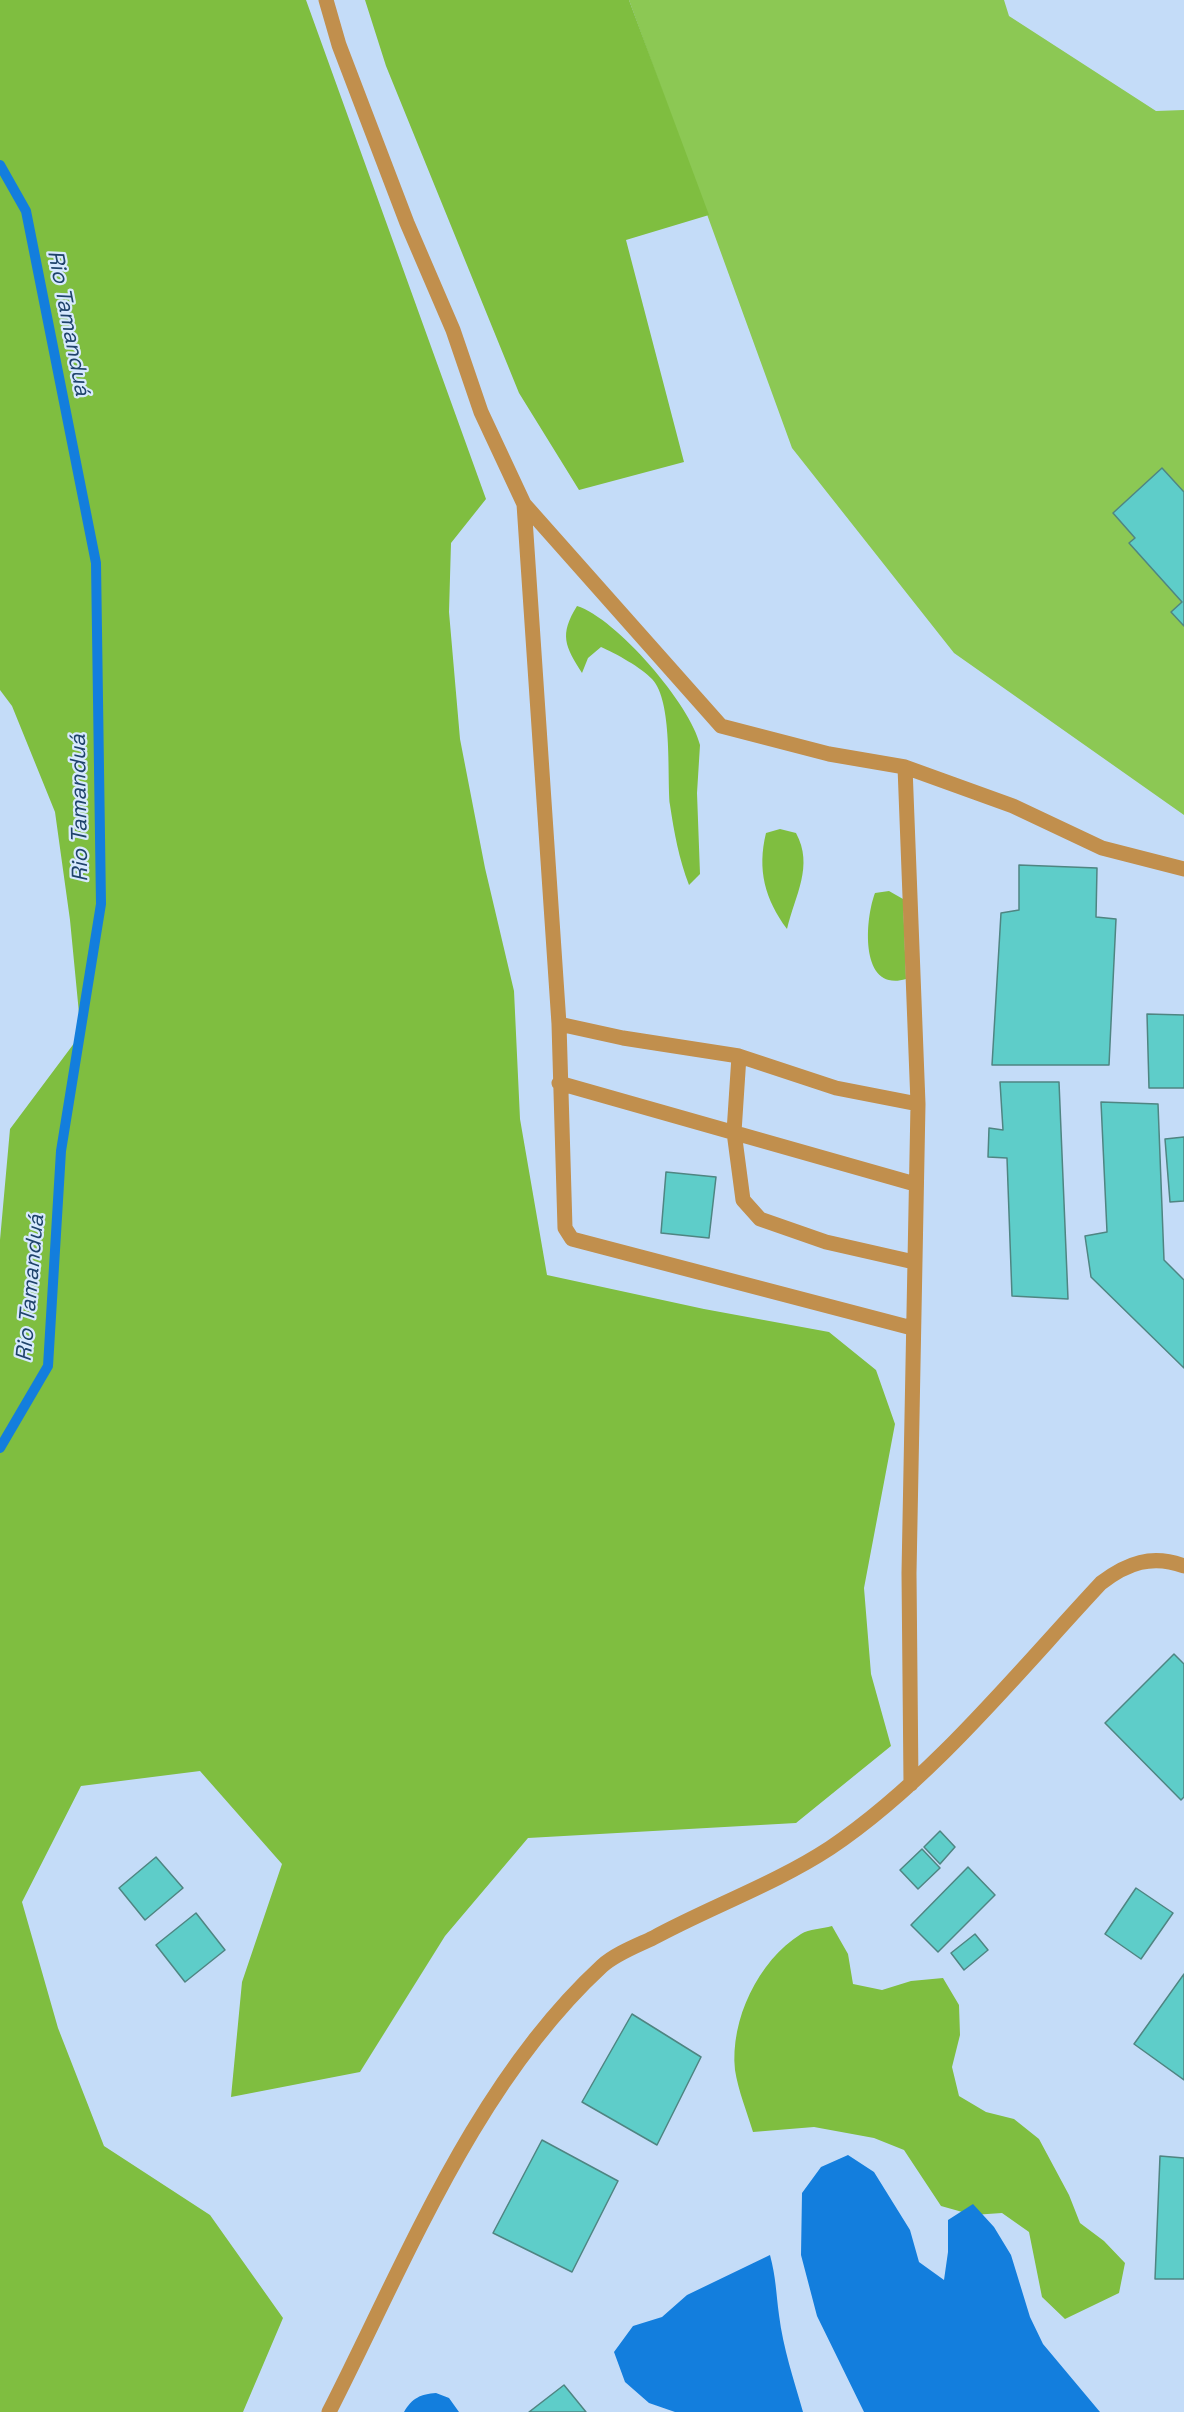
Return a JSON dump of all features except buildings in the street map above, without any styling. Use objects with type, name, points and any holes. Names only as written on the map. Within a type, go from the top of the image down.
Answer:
[{"type":"street","points":[[326,0],[339,45],[407,223],[453,330],[481,412],[524,504],[721,726],[829,754],[905,767],[1013,806],[1102,848],[1184,869]]},
{"type":"street","points":[[524,504],[559,1024],[565,1228],[572,1239],[912,1328]]},
{"type":"street","points":[[905,767],[918,1104],[909,1573],[911,1784]]},
{"type":"street","points":[[559,1024],[623,1038],[740,1056],[836,1088],[918,1104]]},
{"type":"street","points":[[740,1056],[734,1132],[743,1200],[759,1219],[826,1242],[914,1262]]},
{"type":"street","points":[[559,1083],[915,1184]]},
{"type":"street","points":[[329,2412],[443,2185],[507,2077],[563,2005],[605,1963],[827,1850],[872,1818],[911,1784],[1101,1583],[1118,1570],[1140,1561],[1167,1560],[1184,1566]]},
{"type":"green space","points":[[0,0],[306,0],[486,499],[451,543],[449,612],[460,739],[485,868],[514,991],[520,1119],[547,1275],[704,1309],[829,1332],[876,1370],[895,1424],[864,1588],[871,1674],[891,1746],[796,1823],[528,1838],[445,1936],[360,2072],[231,2097],[242,1982],[282,1864],[200,1771],[81,1786],[22,1902],[58,2028],[104,2146],[210,2215],[283,2318],[243,2412],[0,2412],[0,1240],[10,1129],[81,1034],[70,920],[55,812],[12,706],[0,690]]},
{"type":"green space","points":[[365,0],[629,0],[709,215],[626,240],[684,462],[579,490],[519,393],[386,66]]},
{"type":"green space","points":[[629,0],[1004,0],[1009,16],[1156,111],[1184,110],[1184,815],[954,653],[792,448]]},
{"type":"green space","points":[[577,606],[611,627],[631,645],[667,687],[694,728],[700,745],[697,793],[700,874],[689,885],[675,835],[670,805],[668,739],[659,690],[642,670],[601,647],[588,658],[582,673],[566,640],[568,625]]},
{"type":"green space","points":[[780,829],[796,833],[803,857],[801,881],[787,929],[768,895],[762,859],[766,833]]},
{"type":"green space","points":[[889,891],[903,899],[906,979],[891,980],[880,975],[873,965],[869,951],[869,919],[875,893]]},
{"type":"green space","points":[[832,1926],[848,1954],[853,1984],[882,1990],[911,1981],[943,1978],[959,2005],[960,2035],[952,2067],[959,2096],[986,2112],[1014,2119],[1039,2139],[1069,2195],[1080,2223],[1104,2241],[1125,2263],[1119,2293],[1065,2319],[1042,2297],[1029,2232],[1002,2213],[973,2215],[941,2206],[904,2150],[874,2138],[814,2127],[753,2132],[735,2070],[737,2031],[742,2012],[760,1976],[786,1946],[804,1932]]},
{"type":"water","points":[[848,2155],[874,2172],[910,2230],[919,2262],[944,2280],[948,2252],[948,2220],[973,2204],[994,2227],[1011,2255],[1030,2317],[1043,2344],[1100,2412],[864,2412],[817,2316],[801,2255],[802,2193],[821,2167]]},
{"type":"water","points":[[770,2255],[783,2340],[803,2412],[675,2412],[649,2403],[625,2382],[614,2352],[633,2326],[662,2317],[687,2295]]},
{"type":"water","points":[[436,2393],[449,2398],[459,2412],[404,2412],[417,2398]]},
{"type":"waterway","name":"Rio Tamanduá","points":[[0,165],[26,211],[96,563],[101,904],[61,1151],[48,1366],[0,1448]]}]
